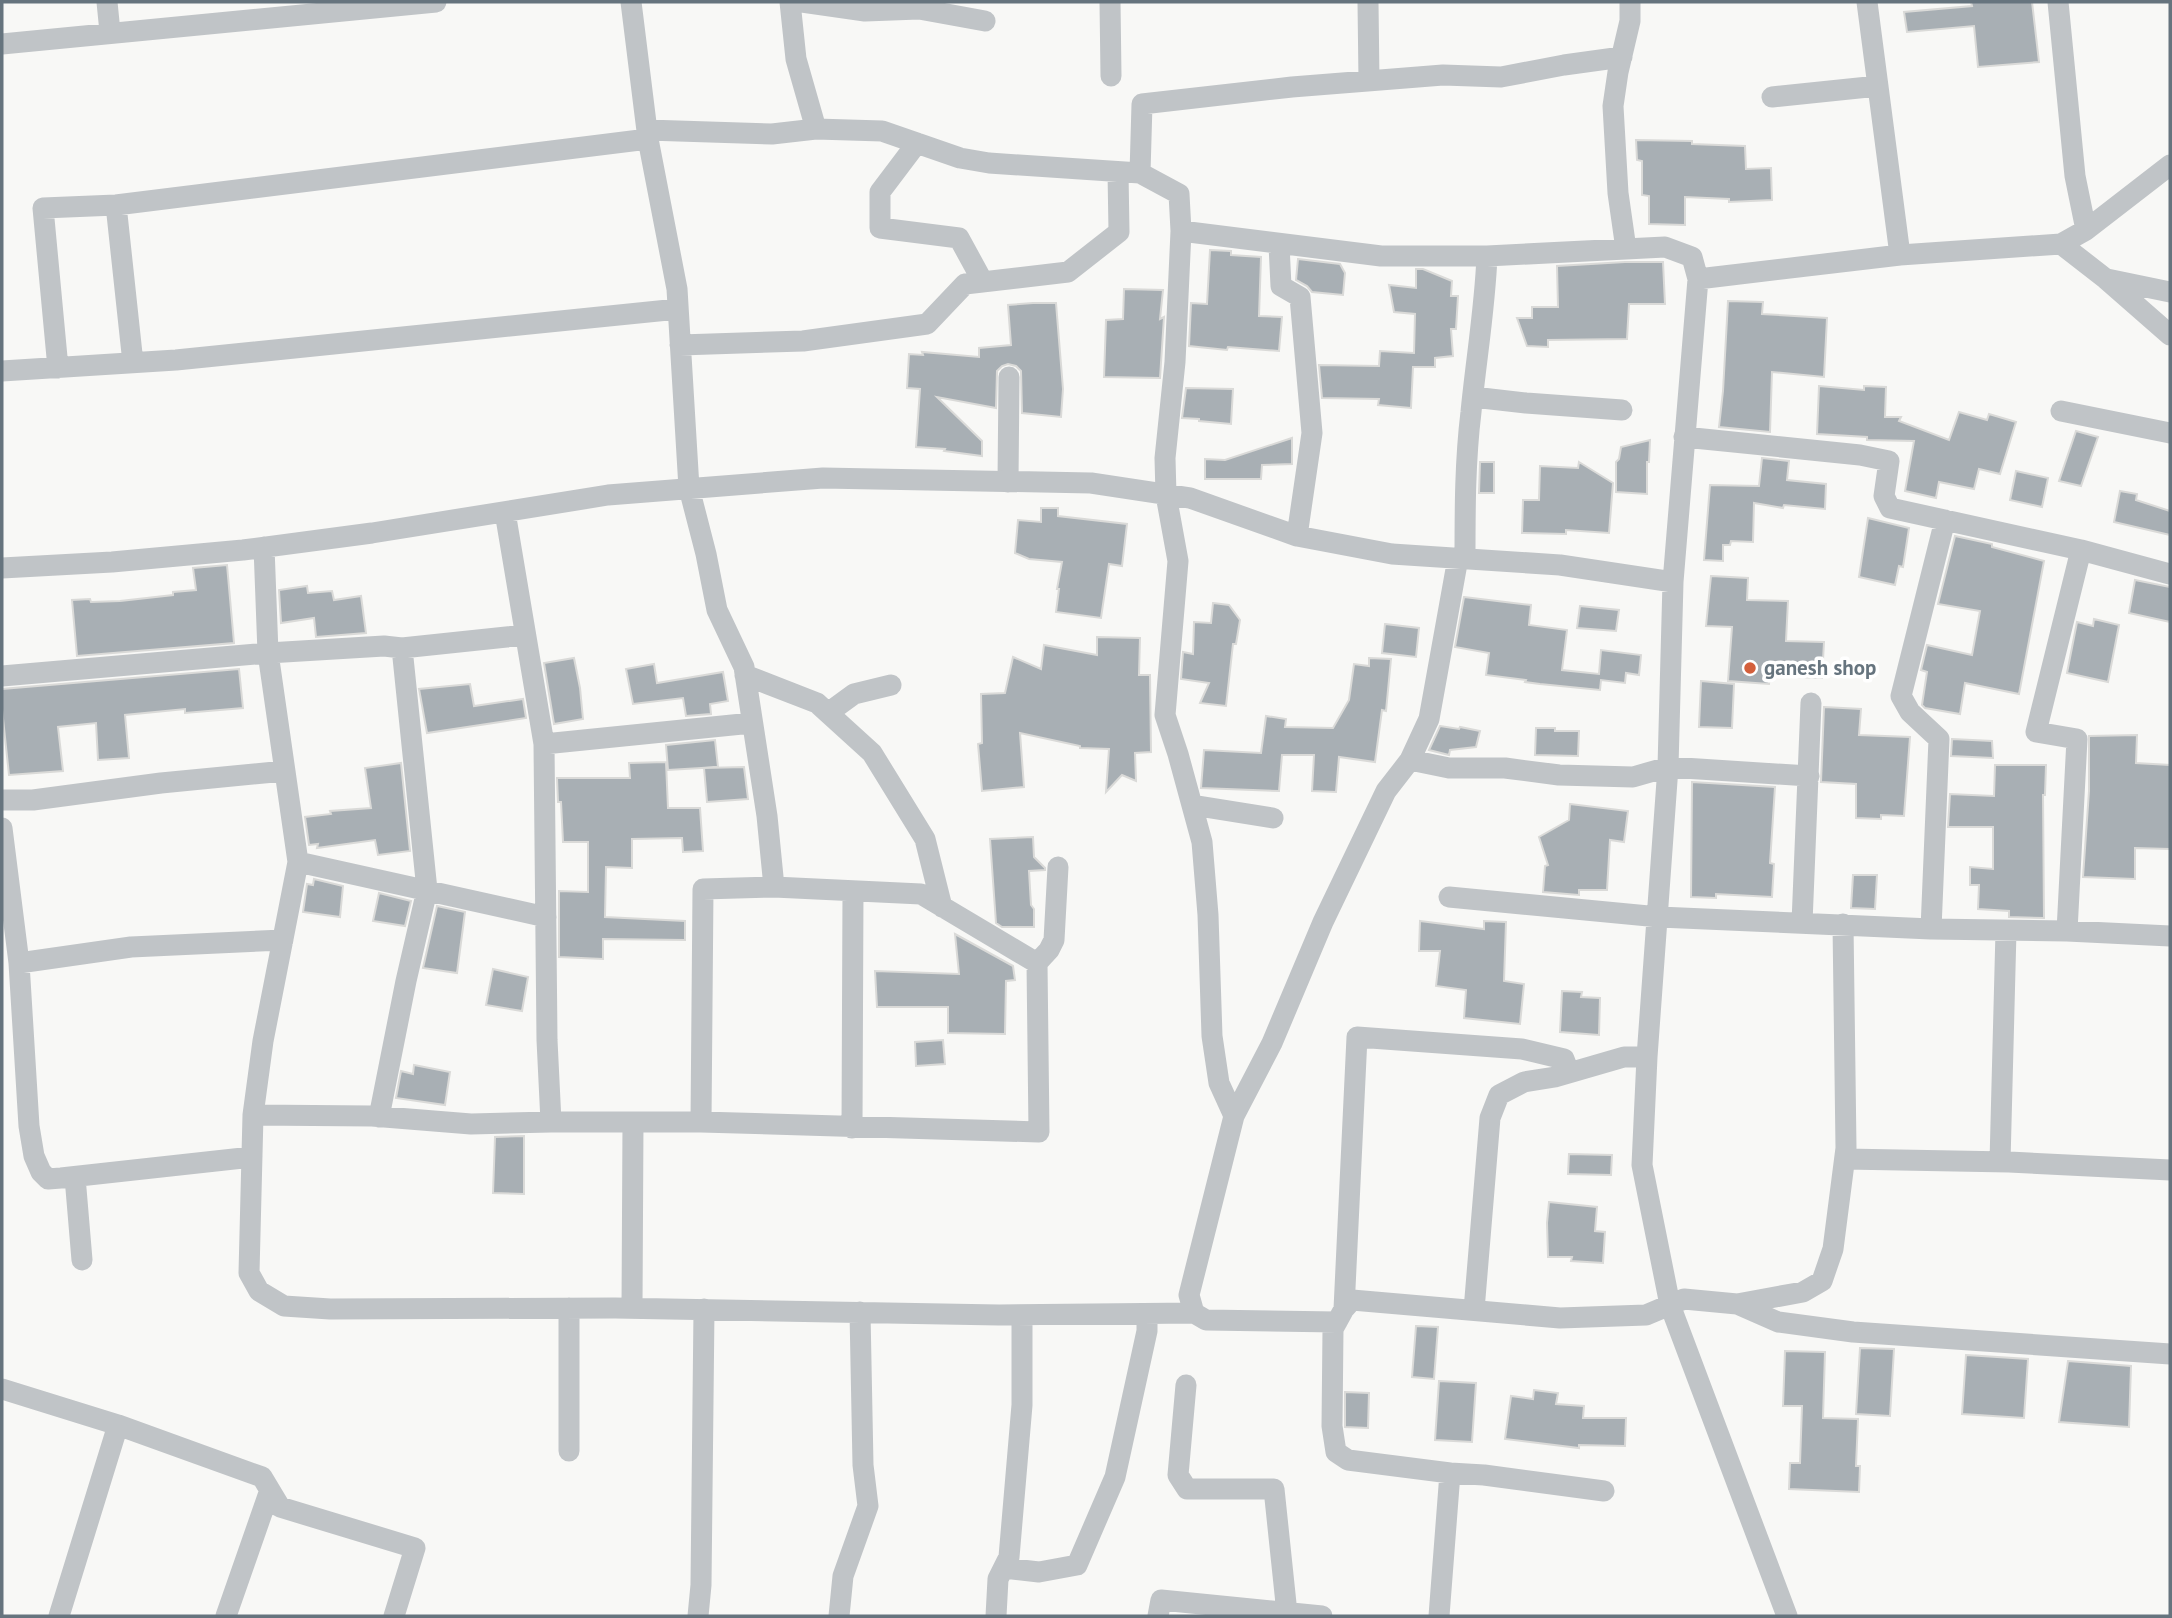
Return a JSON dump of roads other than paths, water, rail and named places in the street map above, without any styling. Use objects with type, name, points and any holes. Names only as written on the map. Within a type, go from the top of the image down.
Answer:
[{"type":"street","points":[[107,2],[110,32]]},
{"type":"street","points":[[2,44],[422,2]]},
{"type":"street","points":[[631,2],[647,135],[677,289],[689,488],[717,610],[744,667],[767,816],[774,887]]},
{"type":"street","points":[[790,2],[796,59],[816,129]]},
{"type":"street","points":[[803,2],[865,10],[906,6],[985,21]]},
{"type":"street","points":[[1110,2],[1111,76]]},
{"type":"street","points":[[1368,2],[1369,81]]},
{"type":"street","points":[[1626,249],[1618,193],[1613,106],[1630,21],[1630,2]]},
{"type":"street","points":[[1867,2],[1900,256]]},
{"type":"street","points":[[2058,2],[2075,176],[2086,230]]},
{"type":"street","points":[[1139,173],[1142,104],[1292,87],[1443,75],[1501,77],[1622,57]]},
{"type":"street","points":[[1772,97],[1878,86]]},
{"type":"street","points":[[58,368],[43,208],[116,205],[647,135],[772,134],[816,129],[882,131],[960,158],[989,163],[1139,173],[1179,194],[1181,231],[1175,362],[1165,458],[1166,495],[1178,561],[1165,715],[1202,842],[1208,915],[1212,1036],[1219,1083],[1234,1116]]},
{"type":"street","points":[[917,143],[880,192],[880,228],[959,238],[983,282]]},
{"type":"street","points":[[1698,279],[1900,256],[2061,244],[2086,230],[2170,165]]},
{"type":"street","points":[[680,345],[803,341],[927,324],[965,284],[1068,272],[1119,232],[1118,172]]},
{"type":"street","points":[[116,205],[133,363]]},
{"type":"street","points":[[1181,231],[1381,256],[1487,256],[1665,247],[1692,257],[1698,279],[1673,582],[1668,767],[1642,1165],[1670,1305],[1787,1616]]},
{"type":"street","points":[[2061,244],[2170,335]]},
{"type":"street","points":[[1279,245],[1281,286],[1300,298],[1312,433],[1297,536]]},
{"type":"street","points":[[1194,1313],[1189,1294],[1234,1116],[1272,1043],[1323,922],[1386,791],[1410,760],[1429,719],[1462,558],[1465,478],[1485,302],[1487,256]]},
{"type":"street","points":[[2106,279],[2170,292]]},
{"type":"street","points":[[2,372],[133,363],[678,309]]},
{"type":"street","points":[[1008,482],[1009,377]]},
{"type":"street","points":[[1473,397],[1622,410]]},
{"type":"street","points":[[2061,411],[2170,433]]},
{"type":"street","points":[[1684,437],[1860,455],[1889,461],[1884,496],[1890,508],[2081,550],[2170,574]]},
{"type":"street","points":[[2,568],[125,561],[264,547],[372,534],[608,495],[823,478],[1091,483],[1190,498],[1297,536],[1392,554],[1560,565],[1673,582]]},
{"type":"street","points":[[505,512],[544,744],[547,1040],[551,1122]]},
{"type":"street","points":[[1931,929],[1939,740],[1910,712],[1901,696],[1945,520]]},
{"type":"street","points":[[264,547],[268,653],[298,863],[263,1041],[253,1115],[249,1273],[259,1291],[284,1306],[330,1309],[632,1308],[1022,1315],[1194,1313],[1206,1320],[1340,1316]]},
{"type":"street","points":[[2067,931],[2077,739],[2036,732],[2081,550]]},
{"type":"street","points":[[2,676],[268,653],[384,646],[402,648],[525,635]]},
{"type":"street","points":[[379,1117],[427,890],[402,648]]},
{"type":"street","points":[[745,675],[817,703],[872,753],[925,839],[942,907]]},
{"type":"street","points":[[828,713],[854,694],[891,685]]},
{"type":"street","points":[[1802,923],[1811,703]]},
{"type":"street","points":[[544,744],[752,723]]},
{"type":"street","points":[[1410,760],[1449,768],[1505,768],[1559,775],[1633,777],[1668,767],[1809,776]]},
{"type":"street","points":[[2,800],[33,800],[161,783],[285,771]]},
{"type":"street","points":[[1192,805],[1273,818]]},
{"type":"street","points":[[2,828],[19,963],[29,1126],[34,1156],[41,1172],[48,1178],[75,1177],[252,1157]]},
{"type":"street","points":[[298,863],[546,916]]},
{"type":"street","points":[[253,1115],[379,1117],[471,1124],[701,1122],[1039,1132],[1037,963],[1054,940],[1058,867]]},
{"type":"street","points":[[701,1122],[704,889],[774,887],[921,894],[1037,963]]},
{"type":"street","points":[[852,1128],[853,891]]},
{"type":"street","points":[[1449,897],[1658,917],[2170,936]]},
{"type":"street","points":[[1604,1491],[1348,1460],[1336,1452],[1332,1426],[1333,1329],[1353,1300],[1560,1318],[1646,1315],[1684,1299],[1737,1304],[1803,1292],[1822,1281],[1833,1249],[1845,1158],[1843,924]]},
{"type":"street","points":[[2000,1162],[2006,931]]},
{"type":"street","points":[[19,963],[131,947],[283,940]]},
{"type":"street","points":[[1340,1316],[1357,1037],[1522,1049],[1564,1059],[1569,1072]]},
{"type":"street","points":[[1475,1310],[1490,1118],[1499,1096],[1524,1082],[1624,1057],[1647,1057]]},
{"type":"street","points":[[632,1308],[633,1122]]},
{"type":"street","points":[[1845,1158],[2170,1170]]},
{"type":"street","points":[[75,1177],[82,1260]]},
{"type":"street","points":[[1737,1304],[1778,1322],[1853,1332],[2170,1354]]},
{"type":"street","points":[[569,1308],[569,1451]]},
{"type":"street","points":[[698,1616],[701,1585],[704,1309]]},
{"type":"street","points":[[839,1616],[843,1576],[868,1506],[863,1465],[860,1312]]},
{"type":"street","points":[[1004,1567],[1039,1572],[1077,1565],[1115,1477],[1147,1331],[1147,1314]]},
{"type":"street","points":[[996,1616],[998,1579],[1009,1557],[1022,1405],[1022,1315]]},
{"type":"street","points":[[1186,1385],[1178,1475],[1187,1489],[1274,1489],[1287,1613]]},
{"type":"street","points":[[2,1389],[118,1425],[262,1477],[280,1507],[415,1548],[394,1616]]},
{"type":"street","points":[[60,1616],[118,1425]]},
{"type":"street","points":[[1439,1616],[1450,1473]]},
{"type":"street","points":[[226,1616],[270,1490]]},
{"type":"street","points":[[1158,1616],[1161,1600],[1322,1616]]},
{"type":"place","name":"ganesh shop","points":[[1750,668]]}]
